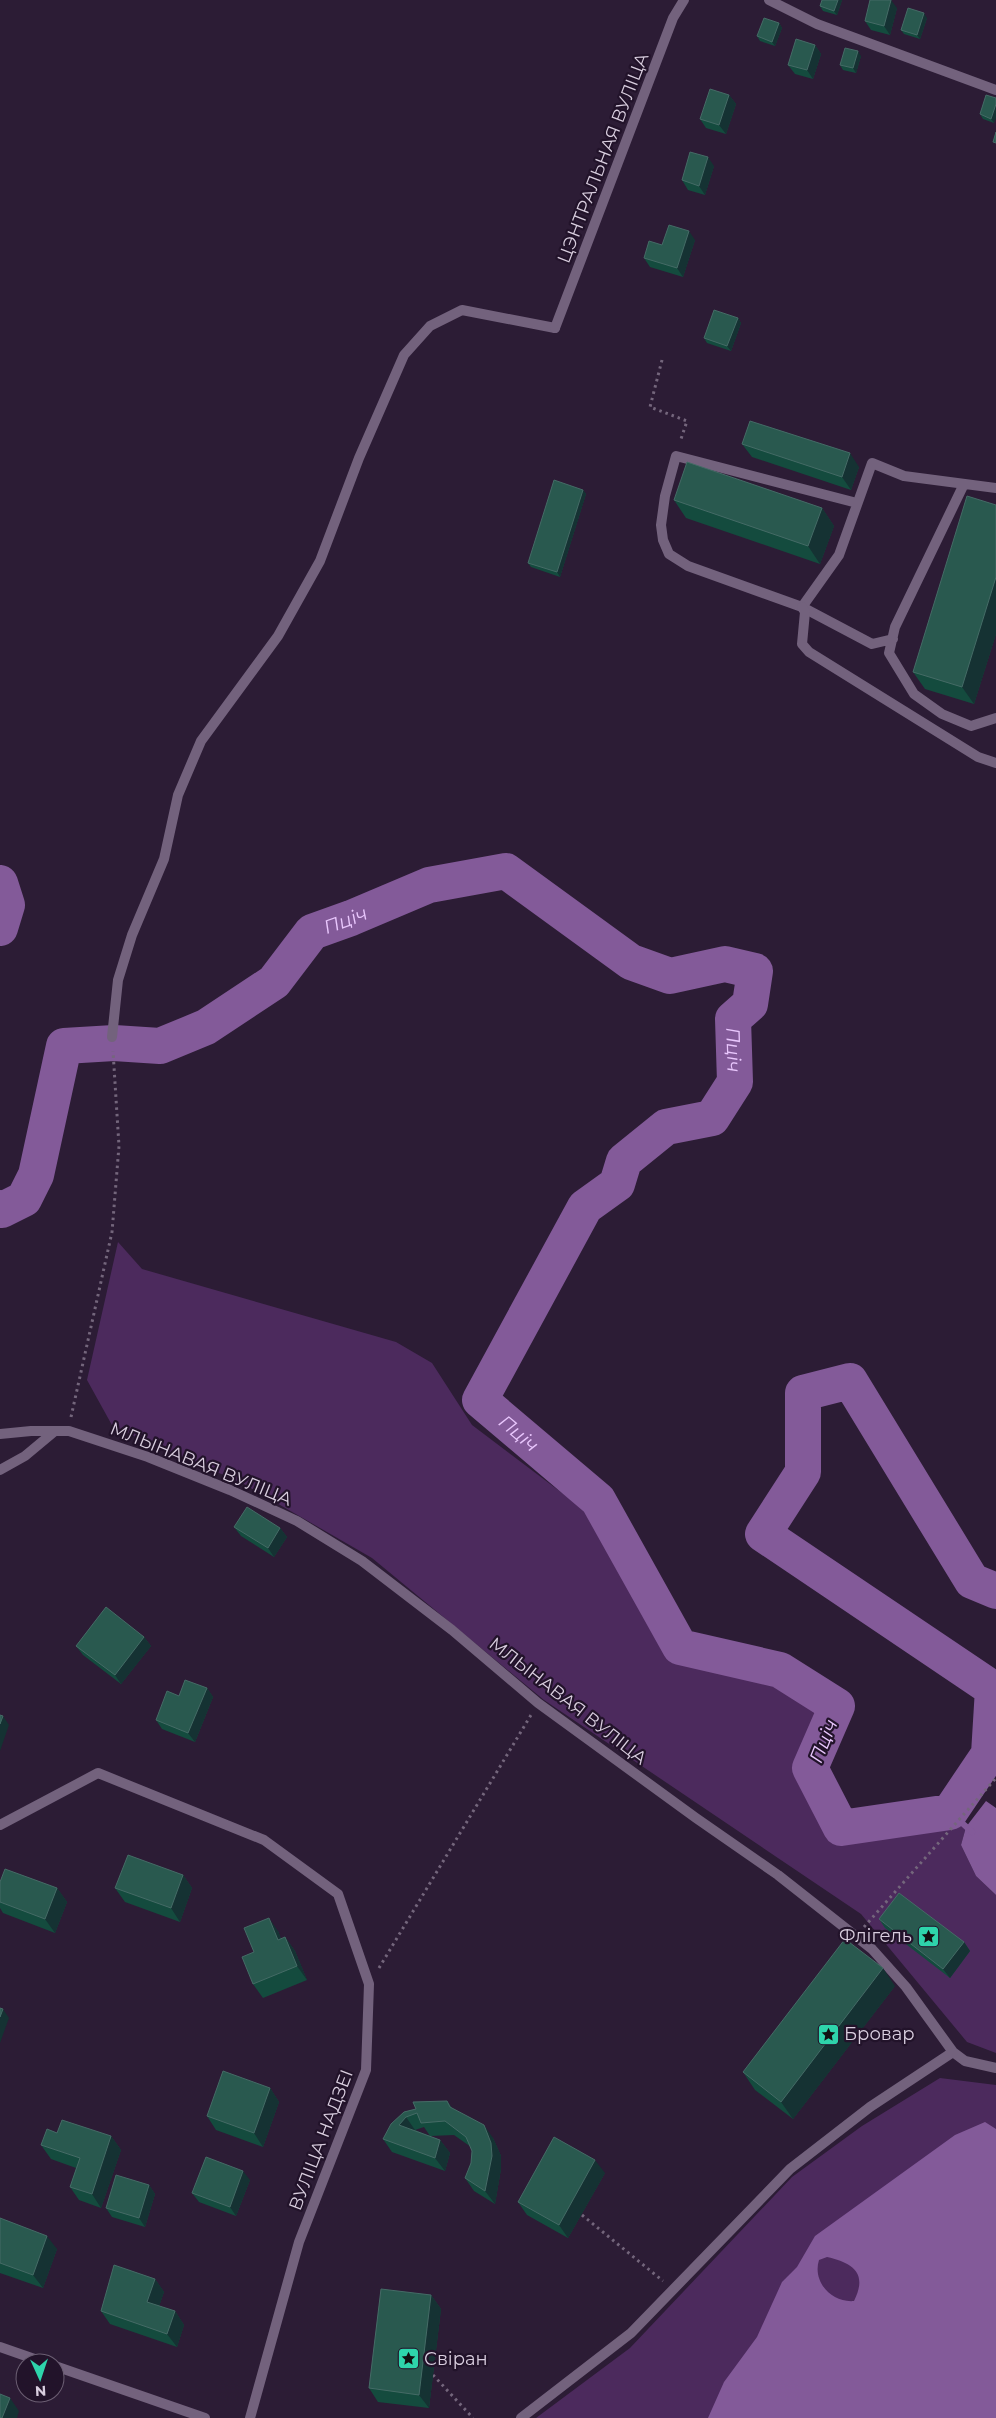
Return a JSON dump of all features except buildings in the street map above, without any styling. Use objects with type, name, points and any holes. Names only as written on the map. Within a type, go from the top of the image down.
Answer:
[{"type":"street","name":"ЦЭНТРАЛЬНАЯ ВУЛІЦА","points":[[112,1037],[118,980],[132,935],[164,858],[178,795],[200,741],[278,636],[320,561],[359,458],[404,355],[430,326],[462,310],[555,328],[673,18],[684,0]]},
{"type":"street","points":[[769,0],[817,24],[996,90]]},
{"type":"street","points":[[857,503],[676,456],[665,496],[661,525],[663,540],[669,554],[688,566],[802,607],[872,644],[892,639]]},
{"type":"street","points":[[802,607],[839,555],[872,464],[904,476],[996,488]]},
{"type":"street","points":[[964,484],[895,627],[890,653],[914,694],[942,714],[971,726],[996,718]]},
{"type":"street","points":[[802,607],[805,612],[802,644],[808,652],[978,757],[996,764]]},
{"type":"street","points":[[0,1470],[25,1456],[55,1431]]},
{"type":"street","name":"МЛЫНАВАЯ ВУЛІЦА","points":[[0,1434],[69,1431],[148,1457],[230,1490],[297,1522],[362,1561],[452,1630],[538,1703],[778,1875],[872,1949],[906,1987],[953,2052],[965,2061],[996,2068]]},
{"type":"street","name":"ВУЛІЦА НАДЗЕІ","points":[[0,1825],[98,1773],[264,1840],[338,1894],[369,1984],[366,2070],[299,2242],[250,2418]]},
{"type":"street","points":[[521,2418],[631,2333],[790,2168],[870,2107],[953,2052]]},
{"type":"street","points":[[0,2347],[17,2353]]},
{"type":"street","points":[[65,2369],[205,2418]]},
{"type":"path","points":[[662,360],[650,407],[687,421],[683,434]]},
{"type":"path","points":[[69,1431],[112,1232],[119,1146],[113,1050]]},
{"type":"path","points":[[369,1984],[538,1703]]},
{"type":"path","points":[[856,1937],[996,1778]]},
{"type":"path","points":[[582,2214],[673,2289]]},
{"type":"path","points":[[433,2375],[473,2418]]},
{"type":"shaded area","points":[[118,1242],[142,1269],[396,1342],[432,1363],[472,1425],[582,1508],[678,1652],[777,1674],[829,1708],[802,1764],[839,1833],[943,1817],[948,1823],[966,1827],[961,1845],[976,1876],[996,1895],[996,2053],[967,2042],[861,1914],[544,1700],[372,1558],[242,1483],[113,1427],[87,1380]]},
{"type":"shaded area","points":[[986,1801],[996,1808],[996,1895],[976,1876],[961,1845],[966,1827]]},
{"type":"shaded area","points":[[940,2078],[996,2085],[996,2418],[536,2418],[630,2348],[792,2177],[862,2126]]},
{"type":"shaded area","points":[[985,2122],[996,2129],[996,2418],[708,2418],[724,2382],[757,2337],[782,2282],[797,2267],[815,2236],[955,2135]],"holes":[[[827,2257],[851,2266],[856,2271],[859,2283],[854,2301],[838,2299],[831,2295],[821,2283],[818,2276],[819,2260]]]},
{"type":"waterway","name":"Пціч","points":[[0,1208],[2,1210],[24,1199],[36,1175],[64,1046],[114,1043],[160,1046],[206,1027],[274,982],[312,932],[351,918],[429,885],[506,871],[631,962],[670,976],[725,964],[755,971],[750,1004],[733,1019],[735,1082],[712,1118],[666,1127],[624,1161],[617,1184],[585,1207],[480,1400],[598,1500],[680,1647],[780,1670],[837,1706],[810,1768],[841,1828],[950,1812],[989,1754],[993,1689],[763,1534],[803,1472],[803,1393],[850,1381],[972,1581],[996,1591]]},
{"type":"waterway","name":"Пціч","points":[[0,883],[7,905],[0,928]]},
{"type":"waterway","points":[[950,1812],[972,1832]]},
{"type":"place","name":"Флігель","points":[[928,1936]]},
{"type":"place","name":"Бровар","points":[[828,2034]]},
{"type":"place","name":"Свіран","points":[[408,2359]]}]
